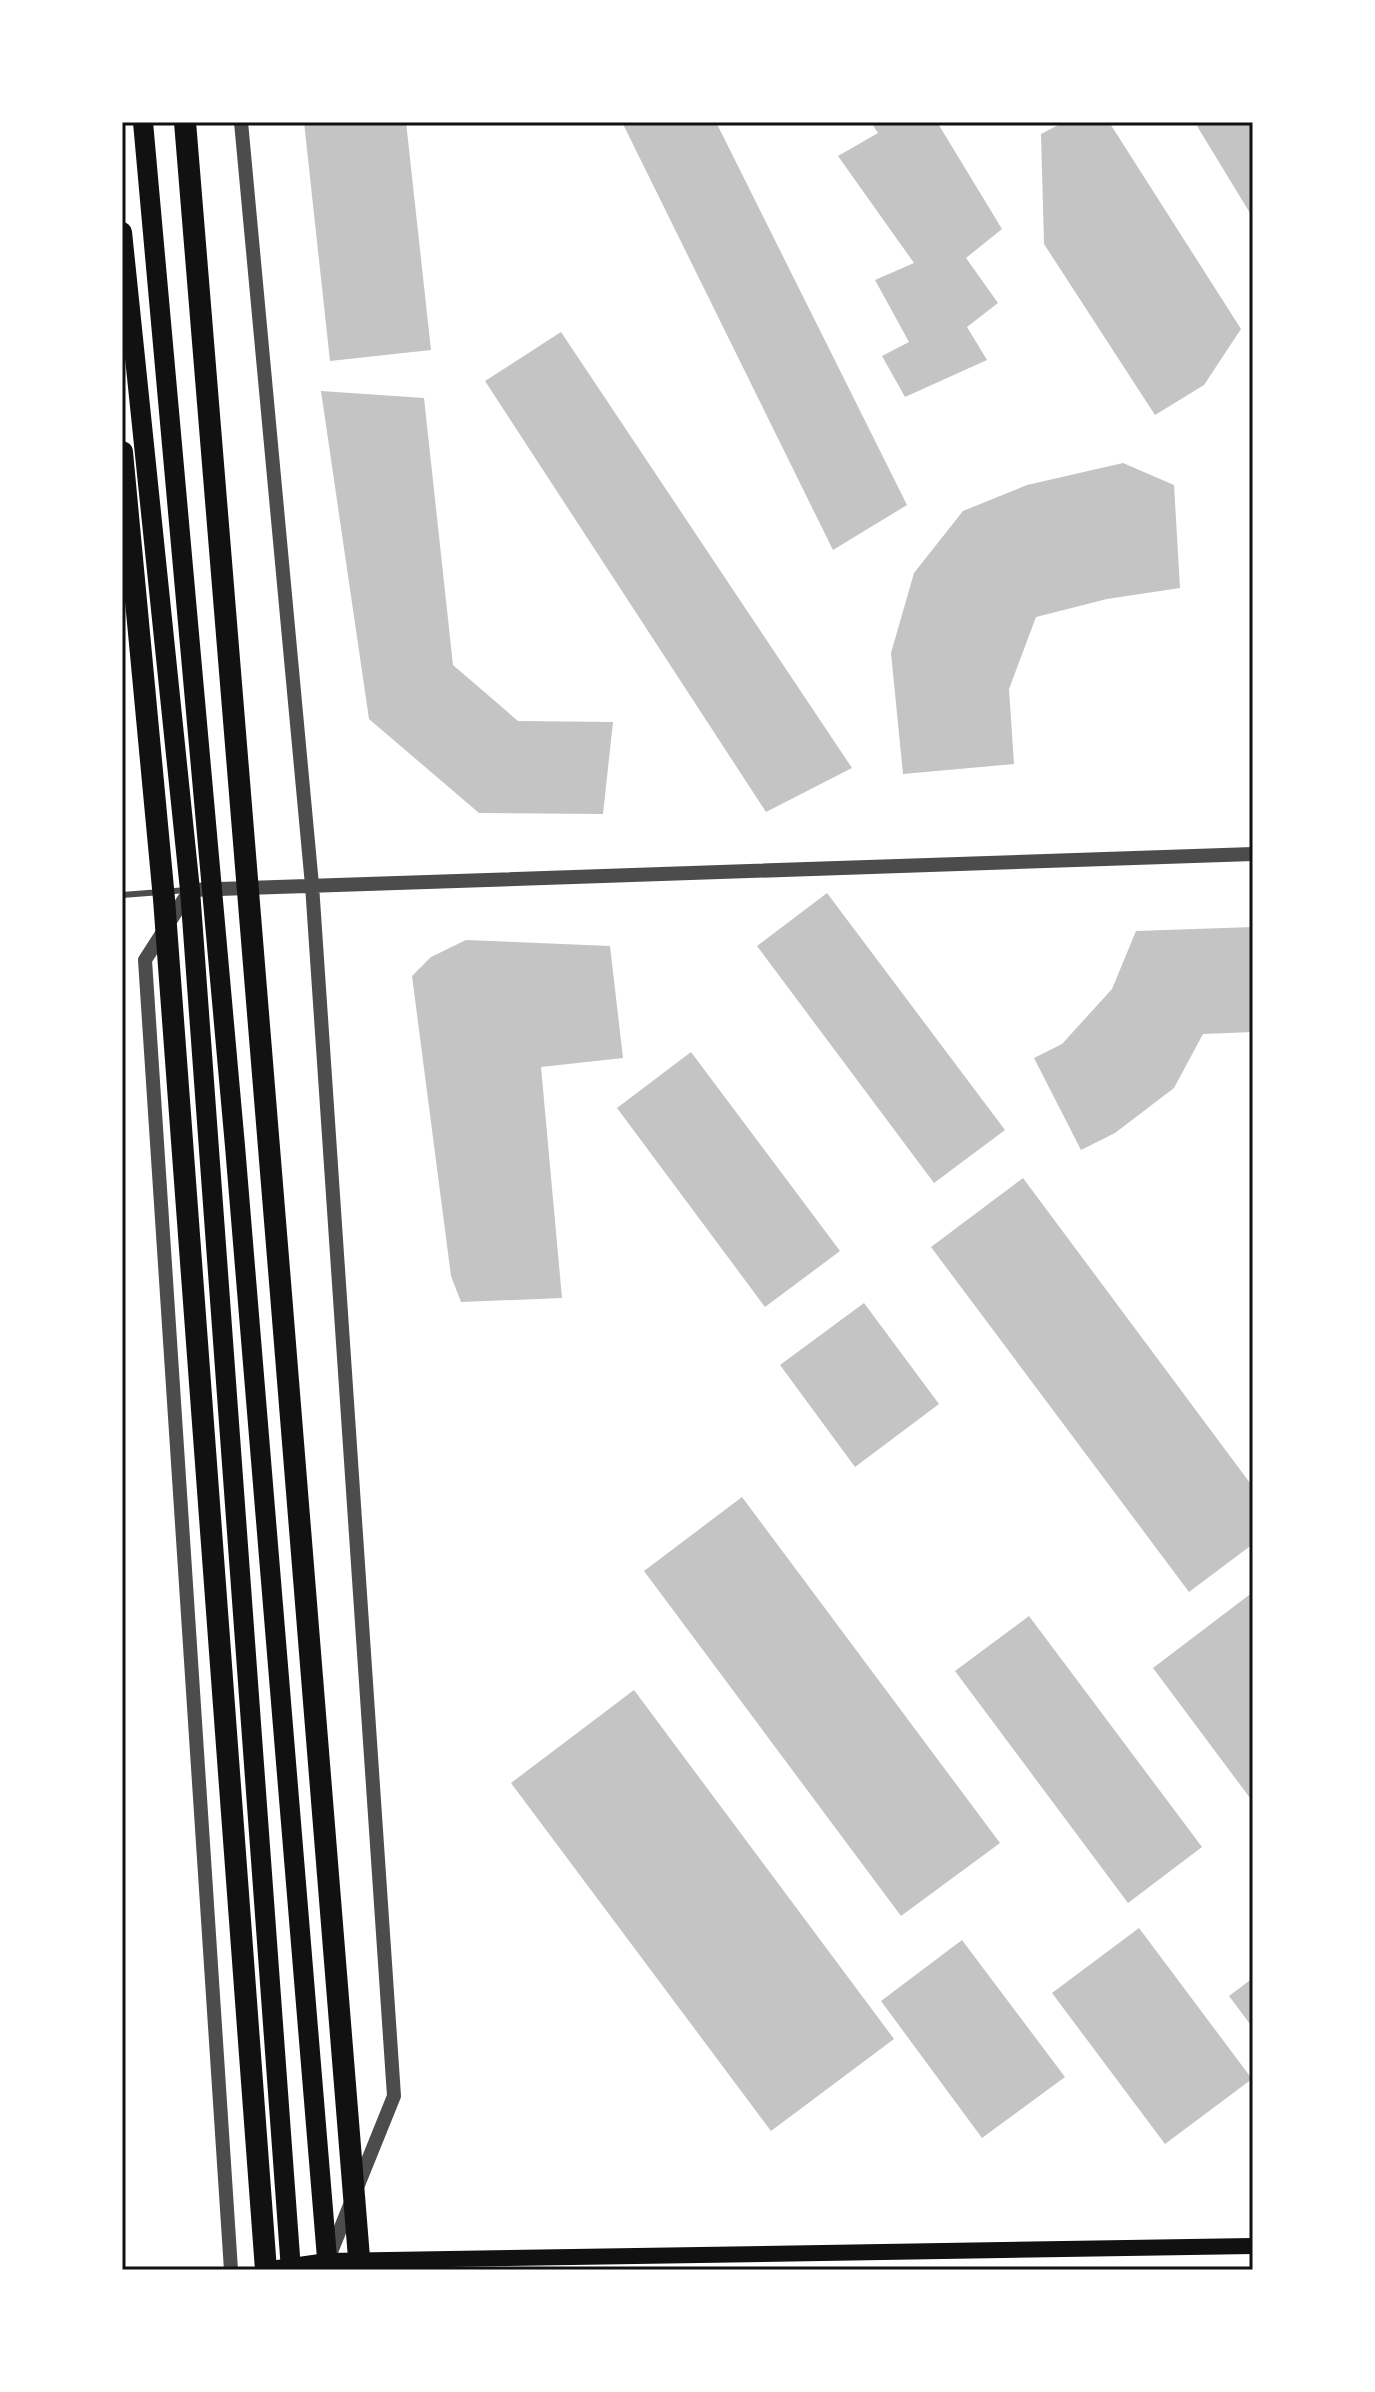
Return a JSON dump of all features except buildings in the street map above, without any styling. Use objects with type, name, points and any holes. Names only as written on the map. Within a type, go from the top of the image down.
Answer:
[{"type":"highway","points":[[185,122],[242,787],[312,1702],[360,2270]]},
{"type":"highway","points":[[122,452],[164,899],[265,2270]]},
{"type":"main road","points":[[143,122],[212,887],[327,2265]]},
{"type":"main road","points":[[122,232],[190,890],[290,2268]]},
{"type":"main road","points":[[265,2270],[327,2265],[1253,2246]]},
{"type":"street","points":[[241,122],[312,885],[394,2096],[327,2265]]},
{"type":"street","points":[[231,2270],[145,960],[190,890],[1253,854]]},
{"type":"lane","points":[[122,895],[190,890]]}]
